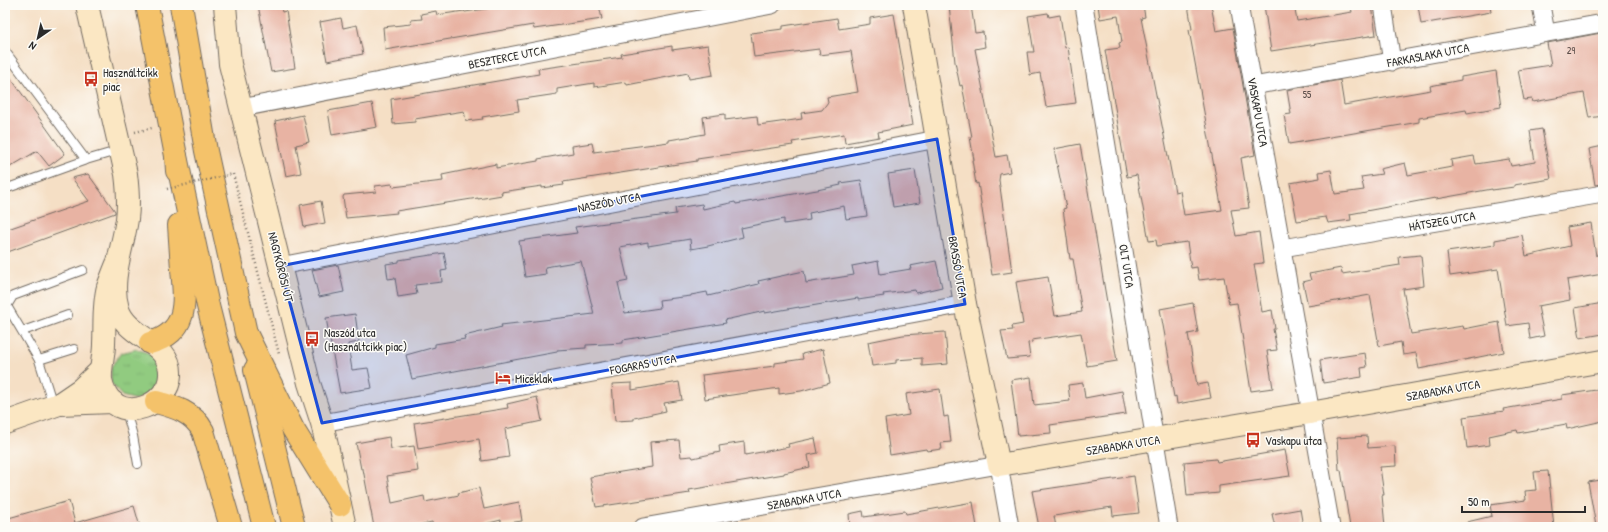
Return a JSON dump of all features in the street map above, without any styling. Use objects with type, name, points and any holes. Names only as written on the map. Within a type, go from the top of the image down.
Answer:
[{"type":"main road","points":[[147,5],[176,156],[208,306],[264,527]]},
{"type":"main road","points":[[181,5],[205,143],[246,333],[278,469],[294,527]]},
{"type":"main road","points":[[148,342],[158,340],[173,330],[179,322],[185,304],[176,156]]},
{"type":"main road","points":[[246,333],[293,429],[340,505]]},
{"type":"main road","points":[[156,402],[183,410],[200,424],[231,527]]},
{"type":"street","points":[[56,405],[119,405],[145,407],[156,402],[166,389],[170,374],[169,363],[164,354],[124,322],[117,309],[115,288],[117,264],[129,206],[126,174],[87,5]]},
{"type":"street","name":"NAGYKŐRÖSI ÚT","points":[[225,5],[230,64],[309,383],[322,423],[345,527]]},
{"type":"street","name":"BESZTERCE UTCA","points":[[241,108],[772,5]]},
{"type":"street","name":"BRASSÓ UTCA","points":[[914,5],[965,304],[1000,465],[1010,527]]},
{"type":"street","name":"OLT UTCA","points":[[1084,5],[1169,527]]},
{"type":"street","name":"VASKAPU UTCA","points":[[1239,5],[1331,527]]},
{"type":"street","points":[[1383,5],[1392,62]]},
{"type":"street","points":[[1541,5],[1546,33]]},
{"type":"street","name":"FARKASLAKA UTCA","points":[[1253,86],[1603,23]]},
{"type":"street","name":"NASZÓD UTCA","points":[[280,266],[937,139]]},
{"type":"street","name":"HÁTSZEG UTCA","points":[[1282,248],[1603,194]]},
{"type":"street","points":[[117,264],[108,287],[105,305],[102,366],[103,388],[119,405]]},
{"type":"street","name":"FOGARAS UTCA","points":[[322,423],[965,304]]},
{"type":"street","points":[[5,423],[56,405],[81,389],[102,366],[109,351],[119,343],[132,339],[148,342]]},
{"type":"street","name":"SZABADKA UTCA","points":[[643,527],[1310,413],[1603,361]]},
{"type":"lane","points":[[5,51],[86,160]]},
{"type":"lane","points":[[5,190],[86,160],[120,150]]},
{"type":"lane","points":[[56,405],[39,360],[7,306],[13,296],[83,270]]},
{"type":"lane","points":[[23,331],[68,315]]},
{"type":"lane","points":[[39,360],[74,350]]},
{"type":"lane","points":[[119,405],[133,436],[138,464]]},
{"type":"path","points":[[167,189],[233,174],[280,358]]},
{"type":"highlighted area","points":[[937,139],[965,304],[322,423],[280,266]]},
{"type":"green space","points":[[137,349],[153,355],[161,370],[158,386],[138,400],[122,396],[111,383],[111,367],[121,353]]},
{"type":"building","points":[[258,5],[280,5],[282,12],[286,11],[295,68],[271,72]]},
{"type":"building","points":[[512,5],[599,5],[602,19],[534,29],[533,25],[385,50],[383,27],[411,24],[410,20],[422,19],[421,14],[436,11],[437,15]]},
{"type":"building","points":[[949,5],[971,5],[975,33],[983,32],[985,47],[975,49],[996,157],[1007,155],[1010,172],[1000,174],[999,180],[1012,272],[992,275],[978,183],[976,184],[972,160],[974,160],[970,137],[972,137],[962,85],[960,86],[955,62]]},
{"type":"building","points":[[1098,5],[1143,5],[1145,17],[1141,18],[1175,192],[1180,191],[1184,215],[1222,210],[1189,30],[1192,29],[1188,5],[1211,5],[1216,31],[1233,28],[1255,155],[1241,158],[1249,208],[1231,210],[1236,236],[1259,232],[1263,263],[1254,264],[1262,312],[1272,310],[1275,329],[1273,329],[1277,350],[1267,351],[1273,388],[1251,391],[1237,303],[1229,304],[1224,277],[1199,280],[1197,267],[1191,268],[1187,242],[1157,246],[1156,240],[1149,241],[1137,175],[1127,177],[1105,50],[1120,48],[1119,43],[1122,42],[1118,16],[1100,19]]},
{"type":"building","points":[[1264,5],[1294,5],[1297,21],[1352,12],[1351,7],[1372,5],[1376,35],[1271,51]]},
{"type":"building","points":[[1418,5],[1490,5],[1491,12],[1421,24]]},
{"type":"building","points":[[1048,13],[1049,17],[1060,15],[1065,48],[1068,47],[1076,103],[1046,107],[1040,73],[1030,75],[1027,52],[1034,52],[1028,16]]},
{"type":"building","points":[[894,14],[913,125],[878,132],[879,137],[845,143],[844,134],[792,142],[793,145],[697,159],[697,161],[563,182],[564,185],[542,188],[542,186],[501,192],[502,195],[396,211],[397,213],[346,218],[344,195],[376,192],[375,186],[392,184],[393,187],[443,181],[442,175],[496,164],[496,168],[538,161],[538,159],[573,153],[572,146],[592,143],[594,152],[669,142],[669,140],[705,134],[703,117],[725,114],[725,120],[757,116],[758,125],[802,119],[801,113],[822,110],[828,102],[827,97],[858,92],[851,51],[820,55],[819,49],[754,57],[751,33],[783,29],[783,26],[837,18],[839,29],[870,24],[870,18]]},
{"type":"building","points":[[341,18],[343,28],[357,25],[363,54],[327,61],[320,22]]},
{"type":"building","points":[[1601,33],[1603,43],[1603,116],[1589,118],[1584,93],[1533,102],[1532,99],[1524,100],[1518,70],[1551,65],[1547,43]]},
{"type":"building","points":[[708,45],[713,75],[689,79],[688,73],[627,85],[626,82],[594,87],[594,83],[557,89],[557,94],[517,100],[519,111],[482,117],[483,119],[466,121],[464,111],[415,119],[415,122],[393,124],[391,99],[539,74],[538,69],[622,57],[621,54],[672,46],[672,50]]},
{"type":"building","points":[[5,70],[65,154],[49,166],[37,151],[5,170]]},
{"type":"building","points":[[1496,71],[1501,107],[1467,113],[1466,110],[1419,118],[1419,122],[1289,144],[1284,115],[1291,114],[1287,90],[1340,80],[1344,105],[1431,90],[1430,86],[1461,80],[1461,77]]},
{"type":"building","points":[[372,103],[377,127],[332,135],[328,111]]},
{"type":"building","points":[[303,115],[309,142],[296,145],[301,173],[286,176],[275,121]]},
{"type":"building","points":[[1542,129],[1551,179],[1514,185],[1514,187],[1435,198],[1350,214],[1351,220],[1328,223],[1326,217],[1297,221],[1290,183],[1320,178],[1319,172],[1331,170],[1335,194],[1364,190],[1361,177],[1382,174],[1380,169],[1405,163],[1408,175],[1452,167],[1451,160],[1474,156],[1476,164],[1509,159],[1511,166],[1535,162],[1530,131]]},
{"type":"building","points":[[1080,144],[1117,361],[1087,366],[1081,333],[1032,340],[1032,342],[1028,343],[1030,357],[1007,359],[1001,331],[1013,330],[1012,326],[1023,324],[1016,282],[1048,277],[1055,316],[1082,312],[1073,259],[1070,259],[1063,209],[1066,208],[1054,149]]},
{"type":"building","points":[[1603,146],[1603,184],[1595,185],[1589,149]]},
{"type":"building","points":[[915,170],[920,203],[893,207],[888,174]]},
{"type":"building","points":[[88,174],[115,213],[5,253],[5,230],[89,201],[72,178]]},
{"type":"building","points":[[861,180],[867,216],[846,219],[844,206],[809,213],[810,220],[784,224],[784,219],[741,228],[743,237],[708,246],[691,249],[690,239],[648,246],[648,242],[620,247],[628,281],[618,283],[625,313],[660,308],[659,300],[691,296],[707,292],[708,296],[759,284],[758,281],[804,271],[806,283],[854,275],[852,266],[878,261],[880,274],[911,269],[910,266],[936,261],[942,287],[916,293],[915,290],[883,294],[884,296],[858,300],[858,298],[765,313],[765,311],[725,320],[726,323],[623,340],[623,343],[586,345],[586,348],[557,350],[557,352],[412,379],[406,355],[435,347],[435,344],[465,339],[464,336],[502,327],[501,325],[594,314],[581,261],[545,267],[546,274],[525,277],[519,241],[577,233],[575,227],[676,214],[675,208],[702,204],[703,209],[735,202],[736,204],[817,190],[841,185],[840,183]]},
{"type":"building","points":[[321,201],[325,223],[304,227],[300,205]]},
{"type":"building","points":[[1591,223],[1596,256],[1603,246],[1603,274],[1567,280],[1570,300],[1538,306],[1544,336],[1530,339],[1528,323],[1507,326],[1498,269],[1450,276],[1447,252],[1495,245],[1495,240],[1522,235],[1526,256],[1570,246],[1567,227]]},
{"type":"building","points":[[444,253],[447,270],[441,271],[442,282],[415,285],[417,294],[398,297],[395,278],[388,279],[386,264],[399,262],[399,260]]},
{"type":"building","points":[[1421,255],[1424,286],[1403,289],[1411,334],[1463,326],[1464,329],[1499,322],[1504,352],[1419,369],[1416,353],[1403,355],[1401,342],[1379,346],[1370,295],[1308,306],[1303,282],[1311,280],[1309,274],[1341,268],[1342,274],[1400,265],[1399,257]]},
{"type":"building","points":[[338,265],[344,292],[319,297],[312,270]]},
{"type":"building","points":[[1193,303],[1198,332],[1188,334],[1197,385],[1208,383],[1211,398],[1177,404],[1176,396],[1174,397],[1171,380],[1173,380],[1160,309]]},
{"type":"building","points":[[1603,303],[1603,334],[1580,338],[1575,308]]},
{"type":"building","points":[[355,314],[359,342],[348,344],[352,370],[368,368],[372,388],[340,393],[326,318]]},
{"type":"building","points":[[945,332],[948,364],[922,366],[922,358],[896,360],[896,363],[872,366],[868,342],[903,335]]},
{"type":"building","points":[[823,349],[830,383],[801,391],[779,394],[779,388],[705,399],[702,375],[775,366],[775,363],[803,359],[802,354]]},
{"type":"building","points":[[1365,353],[1367,367],[1361,368],[1362,377],[1323,383],[1320,360]]},
{"type":"building","points":[[1031,377],[1034,405],[1070,401],[1068,385],[1083,383],[1085,398],[1122,391],[1126,414],[1050,425],[1051,433],[1018,436],[1011,380]]},
{"type":"building","points":[[679,382],[682,400],[664,403],[666,411],[634,418],[634,420],[615,421],[612,384],[632,383],[632,390]]},
{"type":"building","points":[[940,389],[944,417],[948,416],[951,442],[941,443],[942,449],[927,451],[926,449],[890,455],[885,419],[909,415],[906,394]]},
{"type":"building","points":[[1603,389],[1603,421],[1567,429],[1566,424],[1518,433],[1517,430],[1489,436],[1490,445],[1467,448],[1463,417],[1504,411],[1503,409],[1562,399],[1562,395]]},
{"type":"building","points":[[537,397],[542,421],[505,429],[509,457],[482,461],[479,439],[418,449],[414,423],[508,408],[507,404]]},
{"type":"building","points":[[1367,436],[1368,448],[1395,446],[1396,466],[1380,467],[1384,495],[1382,495],[1385,527],[1350,527],[1341,470],[1339,470],[1337,438]]},
{"type":"building","points":[[389,437],[391,449],[414,446],[418,471],[387,476],[392,503],[424,496],[425,502],[459,495],[458,493],[479,488],[484,509],[519,502],[522,521],[501,524],[501,520],[473,527],[433,527],[432,522],[409,527],[374,527],[363,469],[361,469],[356,443]]},
{"type":"building","points":[[815,438],[818,453],[808,455],[810,467],[784,474],[689,490],[690,493],[596,507],[590,477],[652,467],[650,442],[679,440],[681,457],[692,456],[693,458],[720,452],[719,446],[744,442],[745,455],[789,447],[788,444]]},
{"type":"building","points":[[1285,450],[1290,476],[1219,486],[1219,493],[1187,496],[1184,462],[1216,459],[1217,462]]},
{"type":"building","points":[[1548,471],[1554,527],[1467,527],[1467,522],[1492,516],[1490,505],[1526,500],[1525,491],[1536,490],[1534,472]]},
{"type":"building","points":[[1134,476],[1139,513],[1113,516],[1112,507],[1054,516],[1056,527],[1039,527],[1032,491]]},
{"type":"building","points":[[1601,480],[1603,492],[1603,525],[1596,526],[1588,482]]},
{"type":"building","points":[[69,501],[75,523],[134,506],[140,527],[5,527],[5,519]]},
{"type":"building","points":[[973,502],[977,527],[850,527],[849,514],[863,511],[864,517],[905,511],[906,514]]},
{"type":"building","points":[[1300,509],[1303,527],[1275,527],[1272,514]]},
{"type":"place","name":"Használtcikk piac","points":[[91,79]]},
{"type":"place","name":"Naszód utca (Használtcikk piac)","points":[[312,339]]},
{"type":"place","name":"Miceklak","points":[[503,378]]},
{"type":"place","name":"Vaskapu utca","points":[[1253,440]]}]
